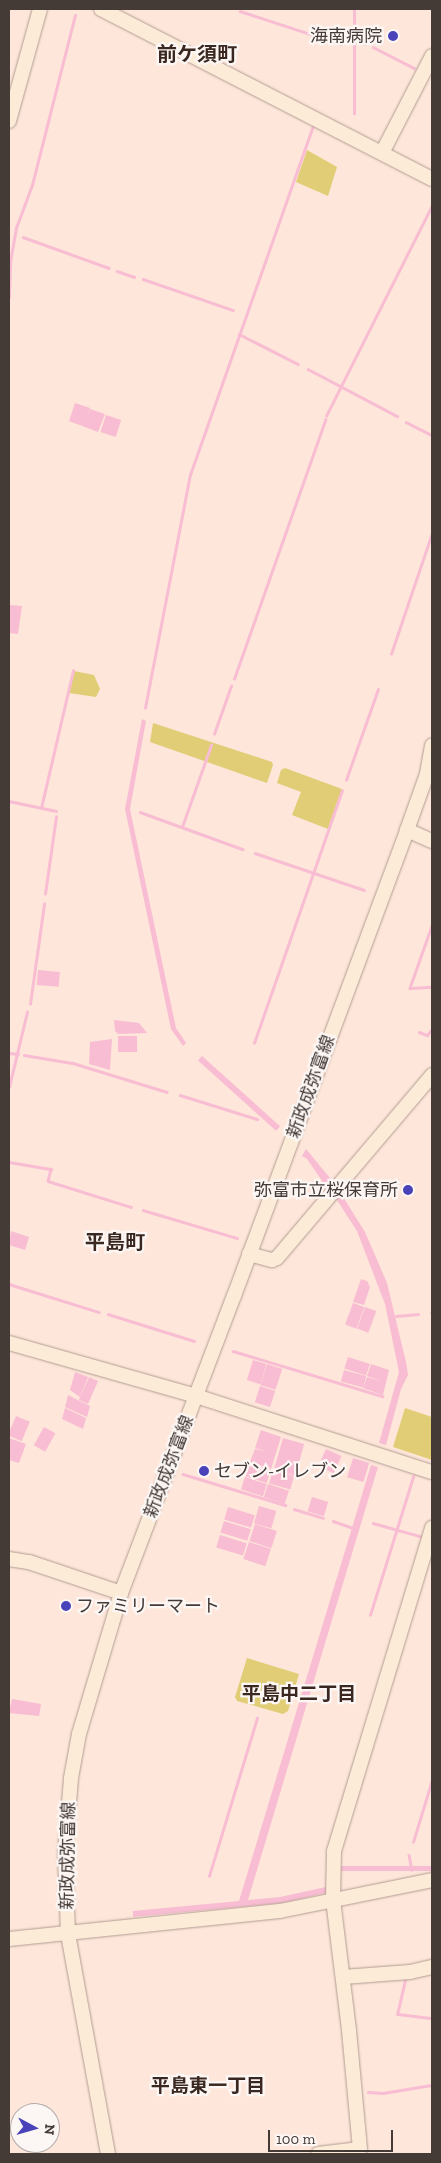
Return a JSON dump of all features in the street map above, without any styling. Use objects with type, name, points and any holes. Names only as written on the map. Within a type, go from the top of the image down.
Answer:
[{"type":"street","points":[[9,121],[40,9]]},
{"type":"street","points":[[101,9],[432,179]]},
{"type":"street","points":[[382,153],[432,56]]},
{"type":"street","name":"新政成弥富線","points":[[108,2154],[68,1933],[65,1853],[71,1778],[89,1694],[121,1593],[407,830],[427,774],[432,745]]},
{"type":"street","points":[[407,830],[432,841]]},
{"type":"street","points":[[249,1254],[272,1260],[277,1258],[432,1075]]},
{"type":"street","points":[[9,1343],[196,1396],[432,1472]]},
{"type":"street","points":[[318,2154],[360,2149],[343,1977],[333,1899],[334,1851],[432,1528]]},
{"type":"street","points":[[9,1558],[29,1562],[121,1593]]},
{"type":"street","points":[[9,1939],[280,1911],[432,1880]]},
{"type":"street","points":[[343,1977],[410,1972],[432,1967]]},
{"type":"shaded area","points":[[353,9],[356,9],[356,115],[353,115]]},
{"type":"shaded area","points":[[307,150],[337,167],[328,196],[296,182]]},
{"type":"shaded area","points":[[75,403],[90,408],[85,424],[90,409],[105,414],[98,432],[69,421]]},
{"type":"shaded area","points":[[106,415],[121,420],[116,437],[100,432]]},
{"type":"shaded area","points":[[10,605],[22,606],[18,634],[9,633]]},
{"type":"shaded area","points":[[74,671],[94,675],[100,689],[96,697],[69,693]]},
{"type":"shaded area","points":[[142,719],[146,721],[130,809],[176,1028],[186,1043],[183,1046],[171,1029],[125,809]]},
{"type":"shaded area","points":[[153,723],[272,762],[273,765],[267,783],[150,742]]},
{"type":"shaded area","points":[[285,768],[342,789],[328,829],[292,815],[301,792],[277,783],[281,770]]},
{"type":"shaded area","points":[[38,970],[60,972],[59,987],[37,985]]},
{"type":"shaded area","points":[[114,1020],[139,1023],[147,1033],[118,1034],[115,1031]]},
{"type":"shaded area","points":[[118,1036],[137,1036],[137,1052],[118,1052]]},
{"type":"shaded area","points":[[112,1039],[110,1070],[89,1064],[90,1042]]},
{"type":"shaded area","points":[[202,1056],[280,1126],[276,1131],[198,1060]]},
{"type":"shaded area","points":[[306,1149],[334,1183],[329,1191],[307,1159],[302,1156]]},
{"type":"shaded area","points":[[340,1192],[365,1232],[387,1283],[406,1362],[408,1375],[401,1389],[386,1445],[379,1443],[399,1372],[385,1304],[357,1231],[335,1197]]},
{"type":"shaded area","points":[[11,1231],[29,1237],[25,1250],[9,1245]]},
{"type":"shaded area","points":[[361,1279],[367,1281],[370,1287],[364,1305],[353,1302]]},
{"type":"shaded area","points":[[353,1303],[364,1307],[356,1329],[345,1325]]},
{"type":"shaded area","points":[[365,1307],[376,1311],[368,1333],[357,1329]]},
{"type":"shaded area","points":[[348,1357],[370,1364],[366,1376],[344,1368]]},
{"type":"shaded area","points":[[253,1360],[266,1364],[260,1384],[247,1380]]},
{"type":"shaded area","points":[[267,1364],[282,1369],[275,1390],[260,1385]]},
{"type":"shaded area","points":[[371,1364],[389,1370],[383,1395],[363,1388],[367,1377],[382,1381],[367,1376]]},
{"type":"shaded area","points":[[344,1370],[366,1376],[363,1388],[341,1382]]},
{"type":"shaded area","points":[[75,1372],[88,1377],[80,1397],[70,1390]]},
{"type":"shaded area","points":[[89,1377],[98,1381],[88,1404],[79,1400]]},
{"type":"shaded area","points":[[260,1386],[275,1391],[270,1407],[255,1402]]},
{"type":"shaded area","points":[[68,1395],[90,1406],[87,1417],[65,1407]]},
{"type":"shaded area","points":[[65,1408],[86,1418],[83,1429],[62,1419]]},
{"type":"shaded area","points":[[405,1408],[432,1417],[432,1460],[393,1447]]},
{"type":"shaded area","points":[[16,1416],[30,1422],[22,1441],[9,1436]]},
{"type":"shaded area","points":[[44,1427],[55,1433],[45,1452],[34,1445]]},
{"type":"shaded area","points":[[261,1430],[281,1437],[271,1469],[250,1462],[255,1449],[268,1452],[255,1448]]},
{"type":"shaded area","points":[[9,1438],[26,1444],[19,1463],[9,1460]]},
{"type":"shaded area","points":[[283,1438],[304,1444],[295,1476],[274,1470]]},
{"type":"shaded area","points":[[326,1449],[342,1456],[334,1473],[318,1466]]},
{"type":"shaded area","points":[[353,1458],[369,1463],[363,1482],[347,1477]]},
{"type":"shaded area","points":[[250,1463],[271,1470],[267,1483],[246,1476]]},
{"type":"shaded area","points":[[371,1465],[378,1467],[248,1900],[280,1897],[326,1887],[326,1893],[282,1903],[133,1917],[133,1911],[239,1901]]},
{"type":"shaded area","points":[[273,1470],[294,1476],[290,1490],[269,1483]]},
{"type":"shaded area","points":[[245,1477],[267,1484],[263,1496],[241,1489]]},
{"type":"shaded area","points":[[268,1484],[289,1491],[285,1504],[264,1497]]},
{"type":"shaded area","points":[[312,1497],[328,1502],[324,1516],[308,1511]]},
{"type":"shaded area","points":[[259,1506],[276,1511],[271,1528],[254,1523]]},
{"type":"shaded area","points":[[228,1507],[255,1515],[251,1528],[224,1519]]},
{"type":"shaded area","points":[[224,1521],[251,1529],[247,1541],[220,1532]]},
{"type":"shaded area","points":[[255,1524],[277,1531],[271,1548],[249,1541]]},
{"type":"shaded area","points":[[220,1535],[247,1543],[243,1556],[216,1547]]},
{"type":"shaded area","points":[[249,1542],[271,1549],[265,1566],[243,1559]]},
{"type":"shaded area","points":[[247,1658],[299,1674],[288,1711],[283,1714],[237,1701],[235,1697]]},
{"type":"shaded area","points":[[12,1699],[41,1704],[39,1716],[9,1713]]},
{"type":"shaded area","points":[[339,1866],[432,1866],[432,1871],[339,1871]]},
{"type":"waterway","points":[[240,11],[341,44]]},
{"type":"waterway","points":[[9,297],[10,262],[16,228],[32,185],[75,15]]},
{"type":"waterway","points":[[357,40],[365,44]]},
{"type":"waterway","points":[[373,47],[414,68]]},
{"type":"waterway","points":[[145,708],[190,475],[314,123]]},
{"type":"waterway","points":[[326,416],[432,205]]},
{"type":"waterway","points":[[23,237],[109,268]]},
{"type":"waterway","points":[[117,271],[134,277]]},
{"type":"waterway","points":[[143,279],[233,310]]},
{"type":"waterway","points":[[239,334],[298,364]]},
{"type":"waterway","points":[[308,369],[397,416]]},
{"type":"waterway","points":[[234,679],[325,420]]},
{"type":"waterway","points":[[406,422],[432,435]]},
{"type":"waterway","points":[[391,654],[432,533]]},
{"type":"waterway","points":[[41,808],[73,671]]},
{"type":"waterway","points":[[214,734],[231,686]]},
{"type":"waterway","points":[[346,780],[378,689]]},
{"type":"waterway","points":[[182,827],[211,745]]},
{"type":"waterway","points":[[254,1043],[342,791]]},
{"type":"waterway","points":[[9,801],[56,811]]},
{"type":"waterway","points":[[140,812],[242,849]]},
{"type":"waterway","points":[[45,894],[56,817]]},
{"type":"waterway","points":[[255,853],[364,890]]},
{"type":"waterway","points":[[30,1004],[44,904]]},
{"type":"waterway","points":[[432,926],[410,988],[432,987]]},
{"type":"waterway","points":[[9,1087],[27,1012]]},
{"type":"waterway","points":[[419,1032],[427,1035],[432,1029]]},
{"type":"waterway","points":[[9,1053],[18,1054]]},
{"type":"waterway","points":[[24,1055],[73,1063],[167,1092]]},
{"type":"waterway","points":[[180,1095],[257,1119]]},
{"type":"waterway","points":[[9,1162],[51,1169],[48,1181],[131,1207]]},
{"type":"waterway","points":[[143,1210],[237,1238]]},
{"type":"waterway","points":[[9,1284],[99,1312]]},
{"type":"waterway","points":[[108,1314],[194,1341]]},
{"type":"waterway","points":[[396,1316],[418,1314]]},
{"type":"waterway","points":[[233,1351],[382,1396]]},
{"type":"waterway","points":[[183,1474],[285,1505]]},
{"type":"waterway","points":[[370,1615],[413,1477]]},
{"type":"waterway","points":[[294,1509],[323,1518]]},
{"type":"waterway","points":[[333,1521],[353,1528]]},
{"type":"waterway","points":[[373,1523],[423,1537]]},
{"type":"waterway","points":[[209,1876],[257,1718]]},
{"type":"waterway","points":[[413,1842],[432,1780]]},
{"type":"waterway","points":[[409,1855],[412,1870]]},
{"type":"waterway","points":[[406,1978],[398,2014],[432,2018]]},
{"type":"waterway","points":[[368,2092],[383,2093],[432,2085]]},
{"type":"place","name":"海南病院","points":[[393,36]]},
{"type":"place","name":"弥富市立桜保育所","points":[[408,1190]]},
{"type":"place","name":"セブン-イレブン","points":[[204,1471]]},
{"type":"place","name":"ファミリーマート","points":[[66,1606]]},
{"type":"district","name":"前ケ須町","points":[[197,54]]},
{"type":"district","name":"平島町","points":[[115,1242]]},
{"type":"district","name":"平島中二丁目","points":[[299,1694]]},
{"type":"district","name":"平島東一丁目","points":[[208,2086]]}]
